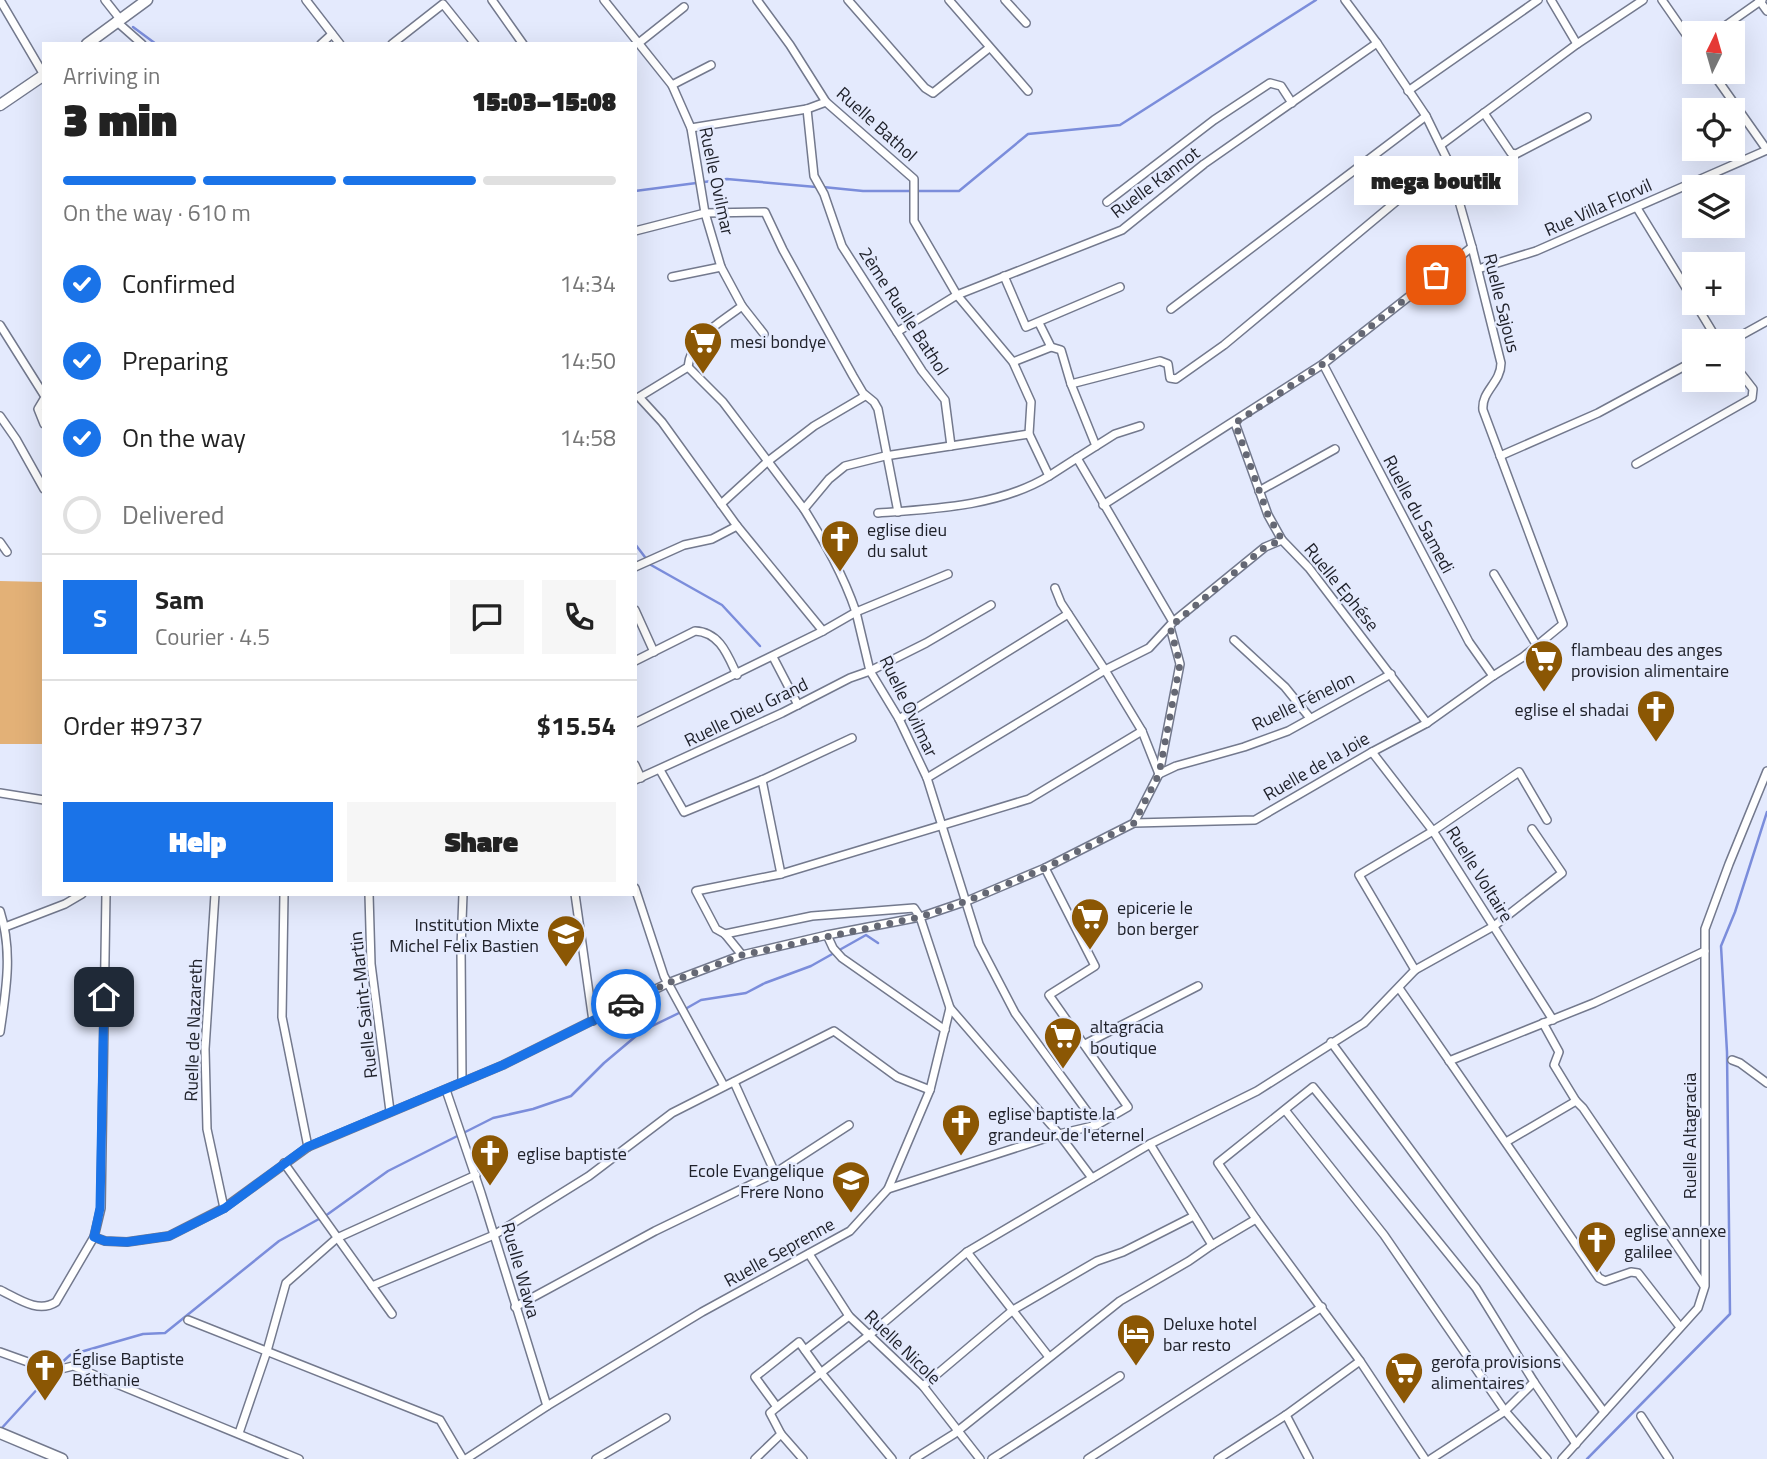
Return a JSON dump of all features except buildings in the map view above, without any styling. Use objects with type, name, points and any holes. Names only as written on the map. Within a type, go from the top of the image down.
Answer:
[{"type":"main road","points":[[89,42],[147,0]]},
{"type":"main road","points":[[0,105],[42,76]]},
{"type":"main road","points":[[0,1433],[62,1459]]},
{"type":"street","points":[[105,0],[118,20],[140,42]]},
{"type":"street","points":[[306,0],[338,42]]},
{"type":"street","points":[[492,0],[522,42]]},
{"type":"street","name":"Ruelle Ovilmar","points":[[604,0],[672,85],[691,128],[705,213],[721,267],[742,306],[764,334]]},
{"type":"street","name":"Ruelle Bathol","points":[[757,0],[790,44],[826,102],[914,178],[914,221],[957,295],[1013,362],[1031,402],[1029,435]]},
{"type":"street","points":[[848,0],[925,88],[933,93],[989,48]]},
{"type":"street","points":[[949,0],[1028,91]]},
{"type":"street","points":[[1005,0],[1026,23]]},
{"type":"street","name":"Ruelle Sajous","points":[[1345,0],[1426,116],[1447,159],[1501,363],[1500,377],[1482,403],[1563,624],[1537,646],[1493,676]]},
{"type":"street","points":[[1408,91],[1538,0]]},
{"type":"street","points":[[1551,0],[1577,44]]},
{"type":"street","points":[[1441,145],[1577,44],[1643,0]]},
{"type":"street","points":[[1662,0],[1682,29]]},
{"type":"street","points":[[1731,21],[1760,0],[1767,11]]},
{"type":"street","points":[[0,1],[42,72]]},
{"type":"street","points":[[395,42],[446,2],[473,42]]},
{"type":"street","points":[[639,42],[684,7]]},
{"type":"street","points":[[323,42],[332,34]]},
{"type":"street","name":"Ruelle Kannot","points":[[897,332],[957,295],[1122,230],[1204,164],[1377,43]]},
{"type":"street","points":[[672,85],[711,65]]},
{"type":"street","points":[[1107,202],[1214,120],[1270,83],[1281,86],[1292,103]]},
{"type":"street","points":[[1720,84],[1767,150]]},
{"type":"street","points":[[691,128],[807,109],[826,102]]},
{"type":"street","name":"2ème Ruelle Bathol","points":[[807,109],[814,176],[824,194],[842,246],[945,400],[951,446]]},
{"type":"street","points":[[1484,113],[1511,152],[1516,155],[1587,117]]},
{"type":"street","points":[[1171,309],[1426,116]]},
{"type":"street","name":"Rue Villa Florvil","points":[[1478,269],[1536,251],[1767,150]]},
{"type":"street","points":[[1071,384],[1160,360],[1168,364],[1170,378],[1175,379],[1224,345],[1447,159]]},
{"type":"street","points":[[1637,208],[1682,282]]},
{"type":"street","points":[[637,230],[705,213],[765,212],[783,250],[865,396],[874,402],[878,410],[898,512]]},
{"type":"street","points":[[1103,505],[1235,423],[1323,364],[1472,247]]},
{"type":"street","points":[[672,277],[721,267]]},
{"type":"street","points":[[1004,276],[1026,327],[1121,287]]},
{"type":"street","points":[[742,306],[698,340],[692,348],[688,367],[637,398],[662,422],[737,526],[823,631]]},
{"type":"street","points":[[1745,333],[1767,321]]},
{"type":"street","points":[[1039,323],[1051,347]]},
{"type":"street","points":[[0,326],[42,394]]},
{"type":"street","points":[[1013,362],[1051,347],[1061,350],[1071,384],[1096,446]]},
{"type":"street","name":"Ruelle du Samedi","points":[[1323,364],[1462,631],[1493,676]]},
{"type":"street","name":"Ruelle Ovilmar","points":[[688,367],[723,402],[804,509],[832,554],[845,579],[856,611],[870,671],[899,719],[926,778],[979,944],[1015,1013],[1097,1125]]},
{"type":"street","points":[[1500,456],[1598,413],[1682,368]]},
{"type":"street","points":[[1636,464],[1752,398],[1753,389],[1745,379]]},
{"type":"street","points":[[721,504],[767,462],[814,426],[865,396]]},
{"type":"street","points":[[42,401],[38,409],[42,419]]},
{"type":"street","points":[[0,416],[42,485]]},
{"type":"street","name":"Ruelle Ephése","points":[[1235,423],[1268,515],[1282,540],[1309,568],[1427,723]]},
{"type":"street","points":[[878,513],[937,509],[1019,492],[1049,477],[1115,434],[1140,426]]},
{"type":"street","points":[[804,509],[829,479],[845,466],[886,456],[1029,435],[1049,477]]},
{"type":"street","points":[[1259,491],[1335,449]]},
{"type":"street","points":[[1077,458],[1171,624],[1180,664],[1159,774],[1134,823]]},
{"type":"street","points":[[639,566],[684,545],[712,539],[737,526]]},
{"type":"street","points":[[926,778],[1105,670],[1149,648],[1171,624],[1265,547],[1282,540]]},
{"type":"street","points":[[0,541],[8,552]]},
{"type":"street","points":[[637,722],[773,657],[856,611],[948,574]]},
{"type":"street","points":[[1494,574],[1537,646]]},
{"type":"street","points":[[1055,588],[1142,732],[1159,774]]},
{"type":"street","name":"Ruelle Dieu Grand","points":[[638,779],[870,671],[926,643],[991,605]]},
{"type":"street","points":[[637,614],[654,652]]},
{"type":"street","points":[[899,719],[1069,614]]},
{"type":"street","points":[[637,660],[695,631],[703,631],[724,647],[737,675]]},
{"type":"street","points":[[1234,640],[1286,687],[1310,718]]},
{"type":"street","points":[[773,657],[797,705]]},
{"type":"street","name":"Ruelle Fénelon","points":[[1159,774],[1176,766],[1244,747],[1288,731],[1391,674]]},
{"type":"street","name":"Ruelle de la Joie","points":[[94,1237],[105,1241],[127,1242],[169,1236],[225,1208],[307,1147],[503,1065],[668,983],[742,955],[920,917],[967,901],[1045,868],[1134,823],[1255,820],[1371,751],[1427,723],[1493,676]]},
{"type":"street","points":[[742,955],[725,934],[716,929],[696,891],[781,874],[1029,799],[1142,732]]},
{"type":"street","points":[[660,770],[684,812],[762,780],[852,738]]},
{"type":"street","name":"Ruelle Voltaire","points":[[1371,751],[1433,831],[1553,1020]]},
{"type":"street","points":[[1415,970],[1359,875],[1433,831],[1519,772],[1547,820]]},
{"type":"street","name":"Ruelle Altagracia","points":[[1562,1459],[1698,1308],[1705,1286],[1704,951],[1707,920],[1767,772]]},
{"type":"street","points":[[762,780],[781,874]]},
{"type":"street","points":[[0,793],[42,800]]},
{"type":"street","points":[[803,1459],[781,1434],[770,1413],[822,1374],[967,1252],[1150,1144],[1257,1091],[1364,1023],[1415,970],[1494,926],[1562,873],[1532,829]]},
{"type":"street","points":[[888,1189],[1059,1134],[1097,1125],[1128,1107],[1049,995],[1095,966],[1045,868]]},
{"type":"street","points":[[637,894],[668,983],[724,1086]]},
{"type":"street","points":[[5,927],[79,896]]},
{"type":"street","points":[[0,1290],[40,1307],[48,1307],[56,1301],[94,1237],[100,1208],[106,896]]},
{"type":"street","name":"Ruelle de Nazareth","points":[[215,896],[205,1049],[207,1129],[225,1208]]},
{"type":"street","points":[[284,896],[282,1017],[307,1147]]},
{"type":"street","name":"Ruelle Saint-Martin","points":[[369,896],[371,964],[390,1111]]},
{"type":"street","points":[[462,1080],[460,948],[463,896]]},
{"type":"street","points":[[575,896],[593,1021]]},
{"type":"street","points":[[725,934],[812,916],[914,908],[920,917],[950,1008],[1059,1134],[1092,1178]]},
{"type":"street","points":[[0,911],[5,927],[8,979],[0,1032]]},
{"type":"street","points":[[827,935],[842,958],[944,1030]]},
{"type":"street","points":[[1449,1061],[1553,1020],[1704,951]]},
{"type":"street","points":[[1085,1044],[1198,986]]},
{"type":"street","points":[[1399,988],[1599,1278],[1605,1281],[1631,1272],[1637,1273],[1680,1328]]},
{"type":"street","name":"Ruelle Seprenne","points":[[464,1459],[702,1312],[850,1231],[888,1189],[930,1090],[950,1008]]},
{"type":"street","points":[[1543,1023],[1559,1052],[1554,1065],[1576,1101],[1705,1286]]},
{"type":"street","points":[[372,1286],[494,1235],[589,1176],[672,1113],[834,1031],[897,1077],[930,1090]]},
{"type":"street","points":[[1331,1042],[1604,1412]]},
{"type":"street","points":[[1732,1060],[1767,1083]]},
{"type":"street","points":[[734,1082],[775,1173]]},
{"type":"street","points":[[1425,1459],[1360,1361],[1218,1163],[1313,1087],[1476,1288],[1576,1444]]},
{"type":"street","name":"Ruelle Wawa","points":[[446,1090],[547,1406]]},
{"type":"street","points":[[1506,1142],[1576,1101]]},
{"type":"street","points":[[1285,1110],[1384,1235],[1505,1410],[1548,1459]]},
{"type":"street","points":[[515,1307],[655,1231],[775,1173],[849,1125]]},
{"type":"street","points":[[1150,1144],[1212,1245]]},
{"type":"street","points":[[284,1163],[392,1314]]},
{"type":"street","points":[[239,1433],[267,1351],[286,1283],[337,1238],[475,1175]]},
{"type":"street","points":[[923,1386],[1013,1310],[1097,1261],[1123,1252],[1194,1216]]},
{"type":"street","points":[[914,1459],[958,1429],[1120,1301],[1256,1219]]},
{"type":"street","points":[[967,1252],[1049,1357]]},
{"type":"street","name":"Ruelle Nicole","points":[[809,1254],[849,1317],[923,1386],[980,1459]]},
{"type":"street","points":[[1088,1459],[1322,1307]]},
{"type":"street","points":[[805,1350],[849,1317]]},
{"type":"street","points":[[188,1320],[440,1420],[464,1459]]},
{"type":"street","points":[[777,1408],[755,1377],[799,1342],[892,1459]]},
{"type":"street","points":[[0,1352],[53,1371],[73,1366],[299,1459]]},
{"type":"street","points":[[1218,1459],[1286,1415],[1360,1361]]},
{"type":"street","points":[[992,1459],[1120,1376]]},
{"type":"street","points":[[1431,1459],[1505,1410],[1534,1382]]},
{"type":"street","points":[[1286,1415],[1309,1459]]},
{"type":"street","points":[[1641,1416],[1669,1459]]},
{"type":"street","points":[[596,1459],[666,1418]]},
{"type":"street","points":[[755,1459],[781,1434]]},
{"type":"shaded area","points":[[0,581],[42,582],[42,744],[0,744]]},
{"type":"waterway","points":[[823,187],[863,191],[959,191],[1028,134],[1120,125],[1316,0]]},
{"type":"waterway","points":[[133,27],[153,42]]},
{"type":"waterway","points":[[637,191],[727,179],[816,187]]},
{"type":"waterway","points":[[637,547],[651,565],[722,605],[760,646]]},
{"type":"waterway","points":[[1587,1459],[1730,1314],[1727,1052],[1721,946],[1735,912],[1767,812]]},
{"type":"waterway","points":[[687,1008],[701,1000],[746,993],[811,966],[866,935],[878,943]]},
{"type":"waterway","points":[[57,1367],[70,1355],[143,1334],[165,1333],[279,1241],[328,1214],[388,1171],[493,1118],[533,1109],[571,1096],[642,1031],[681,1012]]},
{"type":"waterway","points":[[0,1430],[52,1373]]},
{"type":"way so far","points":[[626,1004],[668,983],[742,955],[920,917],[967,901],[1045,868],[1134,823],[1159,774],[1180,664],[1170,627],[1265,547],[1282,540],[1268,515],[1235,423],[1323,364],[1436,275]]},
{"type":"place","name":"mega boutik","points":[[1436,275]]},
{"type":"place","name":"mesi bondye","points":[[703,375]]},
{"type":"place","name":"eglise dieu du salut","points":[[840,573]]},
{"type":"place","name":"flambeau des anges provision alimentaire","points":[[1544,693]]},
{"type":"place","name":"eglise el shadai","points":[[1656,743]]},
{"type":"place","name":"epicerie le bon berger","points":[[1090,951]]},
{"type":"place","name":"Institution Mixte Michel Felix Bastien","points":[[566,968]]},
{"type":"place","name":"altagracia boutique","points":[[1063,1070]]},
{"type":"place","name":"eglise baptiste la grandeur de l'eternel","points":[[961,1157]]},
{"type":"place","name":"eglise baptiste","points":[[490,1187]]},
{"type":"place","name":"Ecole Evangelique Frere Nono","points":[[851,1214]]},
{"type":"place","name":"eglise annexe galilee","points":[[1597,1274]]},
{"type":"place","name":"Deluxe hotel bar resto","points":[[1136,1367]]},
{"type":"place","name":"Église Baptiste Béthanie","points":[[45,1402]]},
{"type":"place","name":"gerofa provisions alimentaires","points":[[1404,1405]]},
{"type":"route","points":[[104,997],[100,1208],[94,1237],[105,1241],[127,1242],[169,1236],[225,1208],[307,1147],[503,1065],[626,1004]]}]
